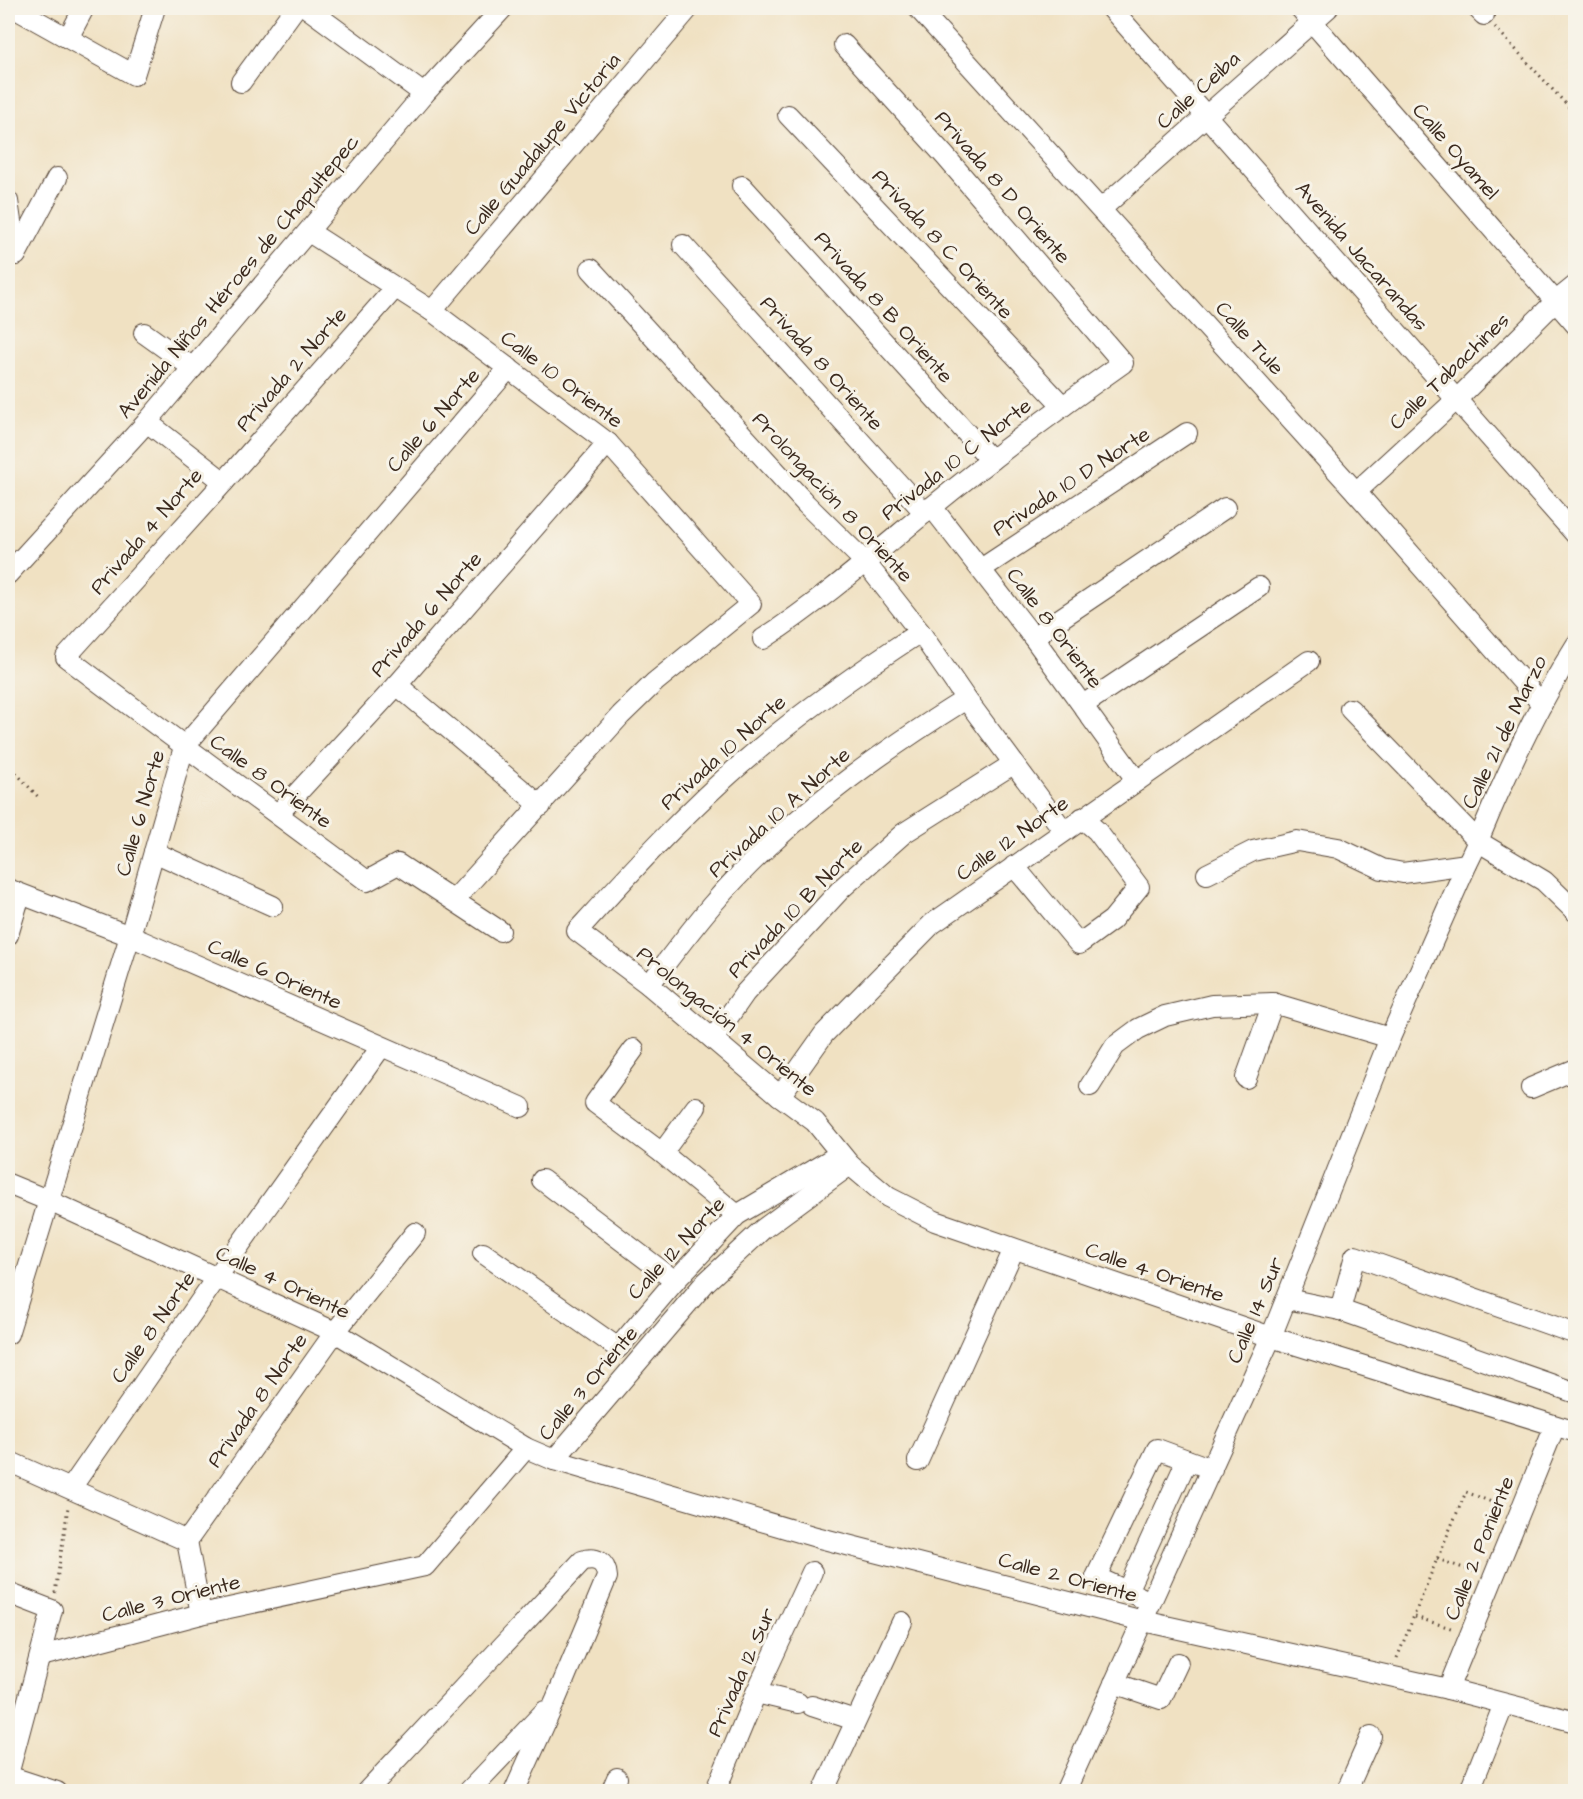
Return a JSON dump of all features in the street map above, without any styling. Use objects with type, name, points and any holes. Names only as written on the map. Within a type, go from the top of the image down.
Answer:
[{"type":"street","points":[[14,8],[134,75],[155,8]]},
{"type":"street","points":[[68,38],[84,8]]},
{"type":"street","points":[[242,82],[295,8]]},
{"type":"street","points":[[307,8],[424,94]]},
{"type":"street","name":"Avenida Niños Héroes de Chapultepec","points":[[8,574],[147,422],[424,94],[503,8]]},
{"type":"street","name":"Calle Guadalupe Victoria","points":[[432,311],[689,8]]},
{"type":"street","name":"Calle Tule","points":[[918,8],[1356,492],[1542,704]]},
{"type":"street","name":"Avenida Jacarandas","points":[[1111,8],[1575,535]]},
{"type":"street","name":"Calle Ceiba","points":[[1101,209],[1207,115],[1306,14],[1328,8]]},
{"type":"street","name":"Calle Oyamel","points":[[1306,14],[1575,325]]},
{"type":"street","name":"Privada 8 D Oriente","points":[[844,45],[945,156],[1123,363]]},
{"type":"street","name":"Privada 8 C Oriente","points":[[788,115],[1063,406]]},
{"type":"street","points":[[8,201],[16,255],[57,178]]},
{"type":"street","name":"Privada 8 B Oriente","points":[[742,186],[991,460]]},
{"type":"street","name":"Calle 10 Oriente","points":[[309,232],[432,311],[608,443],[751,604],[655,682],[621,715],[541,806]]},
{"type":"street","name":"Privada 8 Oriente","points":[[683,245],[928,510]]},
{"type":"street","name":"Prolongación 8 Oriente","points":[[591,269],[806,504],[866,562],[920,632],[1013,764],[1064,831]]},
{"type":"street","name":"Calle Tabachines","points":[[1356,492],[1456,400],[1575,285]]},
{"type":"street","name":"Privada 2 Norte","points":[[224,482],[394,288]]},
{"type":"street","points":[[144,333],[193,368]]},
{"type":"street","name":"Privada 10 C Norte","points":[[763,639],[866,562],[991,460],[1123,363]]},
{"type":"street","name":"Calle 6 Norte","points":[[8,1333],[130,936],[184,747],[509,368]]},
{"type":"street","name":"Privada 4 Norte","points":[[66,657],[224,482],[147,422]]},
{"type":"street","name":"Privada 10 D Norte","points":[[981,569],[1187,433]]},
{"type":"street","name":"Privada 6 Norte","points":[[278,814],[397,685],[608,443]]},
{"type":"street","points":[[1033,637],[1225,508]]},
{"type":"street","name":"Calle 8 Oriente","points":[[928,510],[981,569],[1137,781]]},
{"type":"street","points":[[1083,705],[1259,588]]},
{"type":"street","name":"Privada 10 Norte","points":[[577,931],[652,849],[746,759],[824,696],[920,632]]},
{"type":"street","name":"Calle 21 de Marzo","points":[[1479,842],[1500,789],[1542,704],[1575,645]]},
{"type":"street","name":"Calle 8 Oriente","points":[[66,657],[367,881],[398,864],[500,931]]},
{"type":"street","name":"Calle 12 Norte","points":[[780,1096],[824,1034],[932,924],[1309,660]]},
{"type":"street","points":[[397,685],[541,806],[454,900]]},
{"type":"street","name":"Privada 10 A Norte","points":[[649,985],[712,906],[756,859],[821,801],[872,761],[966,699]]},
{"type":"street","points":[[1350,709],[1479,842],[1544,881],[1575,912]]},
{"type":"street","name":"Privada 10 B Norte","points":[[713,1039],[745,993],[842,888],[904,833],[1013,764]]},
{"type":"street","points":[[1014,866],[1079,944],[1112,920],[1139,887],[1097,831],[1082,818]]},
{"type":"street","points":[[1207,874],[1253,851],[1297,841],[1338,848],[1382,869],[1404,873],[1467,864]]},
{"type":"street","name":"Calle 14 Sur","points":[[1065,1791],[1271,1337],[1390,1038],[1467,864],[1479,842]]},
{"type":"street","points":[[154,852],[273,906]]},
{"type":"street","points":[[8,934],[14,892]]},
{"type":"street","name":"Calle 6 Oriente","points":[[14,892],[130,936],[520,1107]]},
{"type":"street","name":"Prolongación 4 Oriente","points":[[577,931],[649,985],[780,1096],[815,1122],[845,1160]]},
{"type":"street","points":[[1090,1086],[1115,1046],[1138,1029],[1165,1016],[1212,1005],[1273,1004],[1390,1038]]},
{"type":"street","points":[[1246,1078],[1273,1004]]},
{"type":"street","name":"Calle 8 Norte","points":[[71,1488],[217,1277],[381,1047]]},
{"type":"street","points":[[634,1049],[595,1103],[662,1153],[737,1215]]},
{"type":"street","points":[[1532,1088],[1575,1069]]},
{"type":"street","points":[[662,1153],[696,1107]]},
{"type":"street","name":"Calle 12 Norte","points":[[483,1253],[618,1348],[675,1281],[737,1215],[845,1160]]},
{"type":"street","name":"Calle 4 Oriente","points":[[845,1160],[888,1197],[935,1221],[1271,1337],[1575,1432]]},
{"type":"street","name":"Calle 3 Oriente","points":[[41,1656],[201,1614],[426,1566],[526,1448],[554,1460],[705,1283],[763,1229],[845,1160]]},
{"type":"street","points":[[542,1180],[675,1281]]},
{"type":"street","name":"Calle 4 Oriente","points":[[8,1184],[335,1332],[526,1448]]},
{"type":"street","name":"Privada 8 Norte","points":[[187,1541],[335,1332],[415,1233]]},
{"type":"street","points":[[918,1461],[1014,1249]]},
{"type":"street","points":[[1340,1311],[1355,1256],[1575,1334]]},
{"type":"street","points":[[1287,1299],[1340,1311],[1575,1393]]},
{"type":"street","name":"Calle 2 Poniente","points":[[1448,1689],[1555,1426]]},
{"type":"street","points":[[1151,1602],[1096,1577],[1157,1449],[1212,1469]]},
{"type":"street","name":"Calle 2 Oriente","points":[[554,1460],[816,1538],[1143,1621],[1448,1689],[1575,1722]]},
{"type":"street","points":[[1127,1591],[1187,1460]]},
{"type":"street","points":[[8,1461],[187,1541],[201,1614]]},
{"type":"street","points":[[366,1791],[582,1561],[593,1559],[602,1564],[607,1577],[556,1699],[514,1791]]},
{"type":"street","name":"Privada 12 Sur","points":[[715,1791],[756,1693],[812,1572]]},
{"type":"street","points":[[8,1593],[52,1610],[8,1776],[57,1791]]},
{"type":"street","points":[[823,1791],[902,1622]]},
{"type":"street","points":[[1114,1683],[1161,1699],[1178,1663]]},
{"type":"street","points":[[756,1693],[855,1720]]},
{"type":"street","points":[[468,1791],[556,1699]]},
{"type":"street","points":[[1469,1791],[1504,1704]]},
{"type":"street","points":[[1346,1791],[1371,1736]]},
{"type":"path","points":[[1480,11],[1575,115]]},
{"type":"path","points":[[8,764],[40,799]]},
{"type":"path","points":[[52,1610],[71,1488]]},
{"type":"path","points":[[1389,1676],[1466,1492],[1520,1513]]},
{"type":"path","points":[[1437,1559],[1493,1578]]},
{"type":"path","points":[[1414,1617],[1470,1634]]}]
